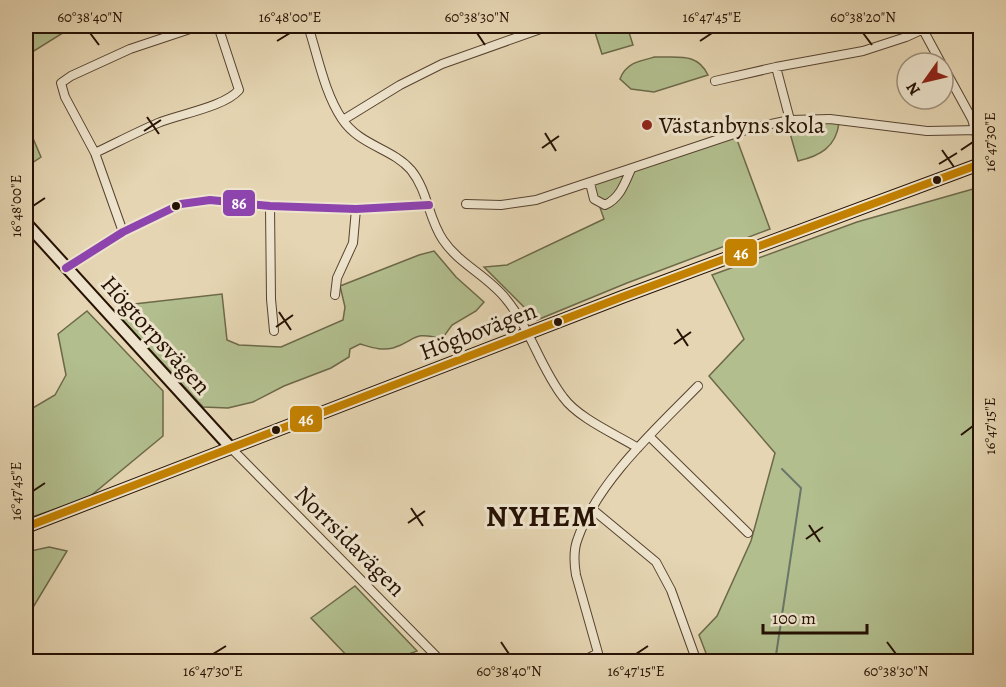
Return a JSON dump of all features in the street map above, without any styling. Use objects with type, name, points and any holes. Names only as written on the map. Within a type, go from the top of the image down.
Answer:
[{"type":"main road","name":"Högbovägen","points":[[26,527],[622,297],[981,164]]},
{"type":"main road","name":"Högtorpsvägen","points":[[26,226],[231,448]]},
{"type":"street","points":[[123,232],[95,153],[61,90],[61,83],[63,80],[130,49],[199,26]]},
{"type":"street","points":[[95,153],[160,123],[225,100],[237,93],[239,90],[218,26]]},
{"type":"street","points":[[343,120],[393,89],[442,64],[549,26]]},
{"type":"street","points":[[715,81],[863,51],[906,37],[924,26],[936,51]]},
{"type":"street","points":[[312,27],[333,102],[343,120],[358,137],[396,158],[409,169],[420,184],[444,242],[452,252],[501,292],[570,406],[638,448]]},
{"type":"street","points":[[776,67],[790,120]]},
{"type":"street","points":[[955,88],[978,130],[981,146]]},
{"type":"street","points":[[466,204],[501,205],[536,200],[752,128],[790,120],[830,118],[927,131],[978,130]]},
{"type":"street","points":[[590,183],[594,199],[604,205],[620,193],[631,169]]},
{"type":"street","points":[[66,268],[123,232],[176,206],[198,201],[356,209],[429,205]]},
{"type":"street","points":[[270,206],[271,299],[274,331]]},
{"type":"street","points":[[335,295],[337,278],[353,243],[356,209]]},
{"type":"street","points":[[602,662],[574,562],[578,538],[592,509],[615,476],[649,436],[698,386]]},
{"type":"street","points":[[649,436],[748,533]]},
{"type":"street","name":"Norrsidavägen","points":[[231,448],[442,662]]},
{"type":"street","points":[[592,509],[656,562],[671,590],[697,662]]},
{"type":"street","points":[[581,662],[598,653]]},
{"type":"green space","points":[[26,26],[74,26],[26,56]]},
{"type":"green space","points":[[593,26],[627,26],[633,45],[602,54]]},
{"type":"green space","points":[[655,57],[692,59],[704,68],[708,75],[654,92],[631,89],[620,79],[629,66]]},
{"type":"green space","points":[[26,122],[41,157],[26,167]]},
{"type":"green space","points":[[787,123],[839,123],[831,144],[826,149],[798,161]]},
{"type":"green space","points":[[733,129],[770,229],[537,320],[484,267],[507,265],[604,219],[590,179],[658,158]]},
{"type":"green space","points":[[980,187],[980,661],[709,661],[699,635],[717,616],[751,541],[775,453],[709,376],[744,339],[712,275],[857,222]]},
{"type":"green space","points":[[434,251],[456,277],[484,302],[476,311],[452,325],[442,339],[419,336],[389,349],[360,344],[350,349],[349,357],[331,368],[284,386],[253,402],[228,408],[203,407],[115,312],[134,304],[222,294],[227,340],[239,345],[281,347],[343,320],[345,307],[340,286]]},
{"type":"green space","points":[[87,311],[163,391],[163,436],[88,498],[26,519],[26,412],[55,395],[66,375],[58,334]]},
{"type":"green space","points":[[49,547],[67,551],[26,619],[26,552]]},
{"type":"green space","points":[[355,586],[417,651],[390,661],[352,661],[311,618]]},
{"type":"waterway","points":[[775,662],[801,488],[782,469]]},
{"type":"transit line","name":"46","points":[[26,527],[622,297],[980,164]]},
{"type":"transit line","name":"86","points":[[66,268],[123,232],[181,204],[210,200],[270,206],[356,209],[429,205]]},
{"type":"place","name":"Västanbyns skola","points":[[647,125]]},
{"type":"district","name":"NYHEM","points":[[542,516]]}]
